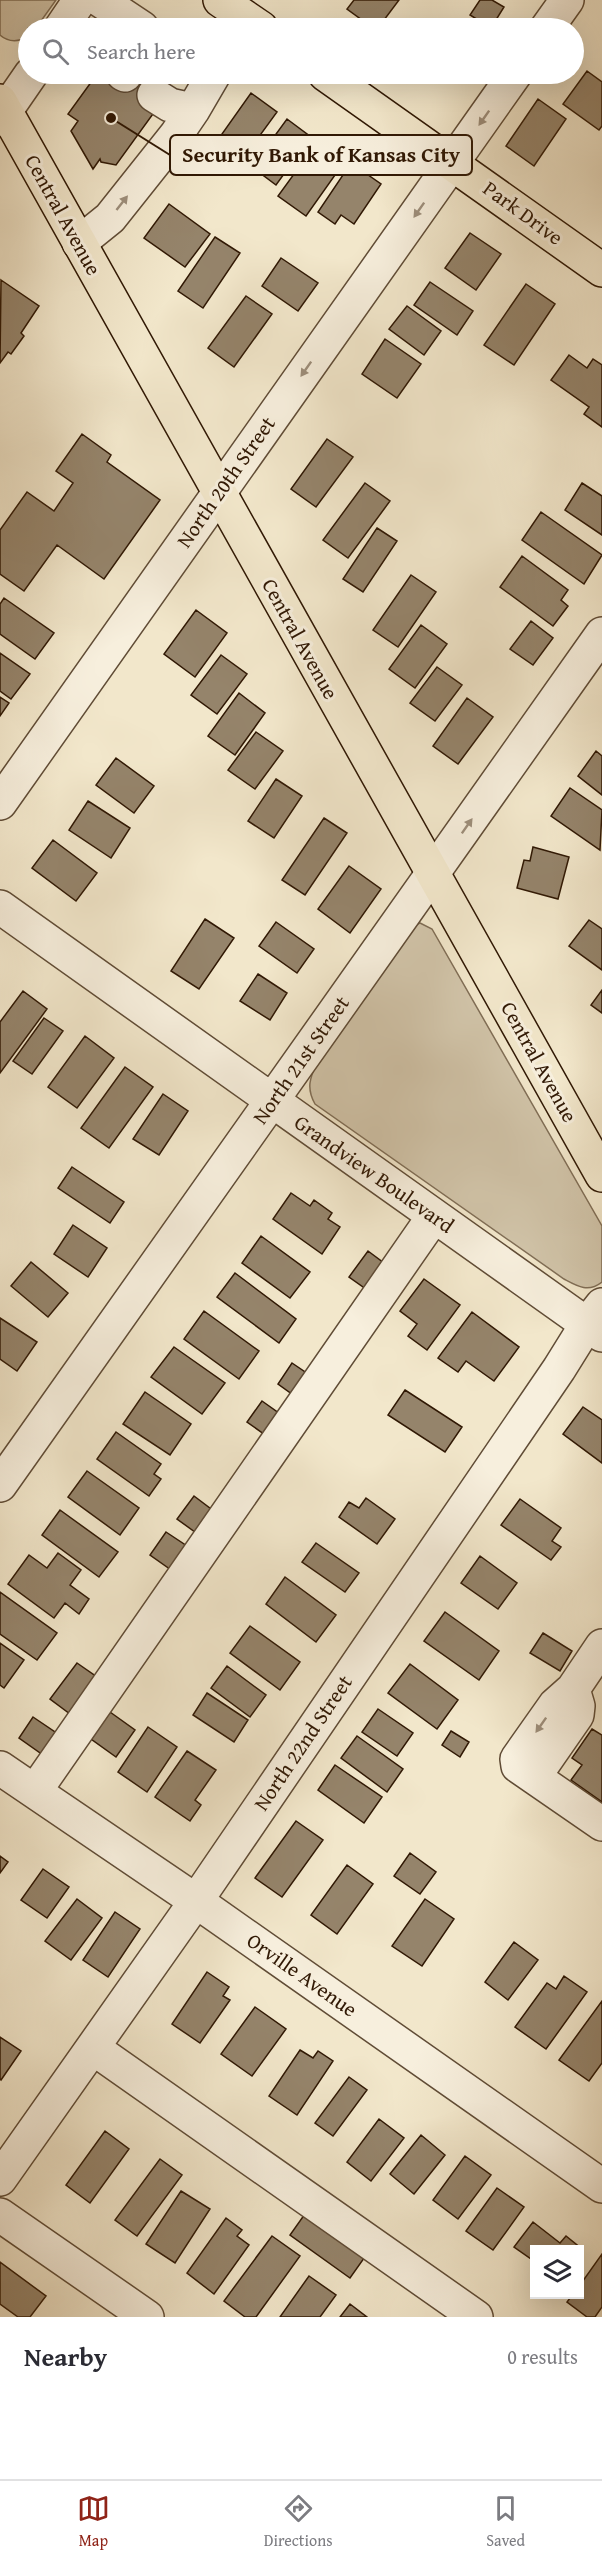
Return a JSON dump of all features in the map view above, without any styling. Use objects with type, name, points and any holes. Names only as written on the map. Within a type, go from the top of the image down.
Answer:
[{"type":"main road","points":[[220,0],[243,18]]},
{"type":"main road","name":"Park Drive","points":[[340,84],[453,162],[602,270]]},
{"type":"main road","name":"Central Avenue","points":[[2,111],[79,243],[602,1175]]},
{"type":"street","points":[[68,18],[80,0]]},
{"type":"street","points":[[100,0],[127,18]]},
{"type":"street","points":[[554,18],[567,0]]},
{"type":"street","points":[[2,111],[22,84]]},
{"type":"street","points":[[79,243],[110,218],[193,110],[206,84]]},
{"type":"street","name":"North 20th Street","points":[[0,803],[508,84]]},
{"type":"street","points":[[154,95],[170,105],[193,110]]},
{"type":"street","name":"North 21st Street","points":[[0,1485],[602,634]]},
{"type":"street","name":"Grandview Boulevard","points":[[0,907],[434,1216],[597,1322]]},
{"type":"street","points":[[35,1791],[434,1216]]},
{"type":"street","name":"North 22nd Street","points":[[0,2179],[196,1901],[559,1368],[597,1322]]},
{"type":"street","points":[[602,1646],[573,1689],[555,1705],[517,1759],[518,1766],[602,1824]]},
{"type":"street","name":"Orville Avenue","points":[[0,1768],[196,1901],[602,2186]]},
{"type":"street","points":[[93,2048],[476,2317]]},
{"type":"street","points":[[0,2215],[147,2317]]},
{"type":"shaded area","points":[[0,0],[56,0],[43,18],[18,18],[18,40],[7,39],[0,35]]},
{"type":"shaded area","points":[[420,923],[432,929],[602,1226],[602,1282],[597,1285],[587,1288],[564,1279],[315,1104],[310,1083],[317,1062],[411,927]]},
{"type":"building","points":[[354,0],[399,0],[386,18],[359,18],[347,9]]},
{"type":"building","points":[[480,0],[492,0],[504,7],[497,18],[475,18],[470,15]]},
{"type":"building","points":[[587,71],[602,82],[602,126],[599,130],[563,104],[578,84],[584,84],[584,75]]},
{"type":"building","points":[[90,84],[162,84],[149,101],[158,107],[116,165],[101,162],[100,159],[93,169],[71,131],[78,121],[68,114]]},
{"type":"building","points":[[251,93],[277,112],[242,160],[217,141]]},
{"type":"building","points":[[538,99],[566,119],[534,166],[506,146]]},
{"type":"building","points":[[287,119],[311,137],[276,185],[252,167]]},
{"type":"building","points":[[318,141],[345,161],[306,216],[278,196]]},
{"type":"building","points":[[351,163],[381,184],[354,224],[341,215],[335,224],[318,212]]},
{"type":"building","points":[[169,204],[210,234],[185,267],[144,238]]},
{"type":"building","points":[[470,233],[501,254],[476,290],[445,268]]},
{"type":"building","points":[[215,237],[240,253],[203,308],[178,291]]},
{"type":"building","points":[[281,258],[318,283],[298,311],[262,286]]},
{"type":"building","points":[[1,280],[39,306],[21,333],[24,336],[11,354],[8,352],[0,363]]},
{"type":"building","points":[[430,282],[473,311],[457,335],[414,305]]},
{"type":"building","points":[[526,284],[555,304],[514,365],[484,345]]},
{"type":"building","points":[[246,296],[272,314],[234,367],[208,348]]},
{"type":"building","points":[[407,306],[441,331],[424,355],[389,329]]},
{"type":"building","points":[[385,339],[421,364],[397,398],[362,374]]},
{"type":"building","points":[[569,355],[587,368],[593,359],[602,365],[602,427],[584,414],[589,407],[551,380]]},
{"type":"building","points":[[82,434],[111,455],[107,462],[160,500],[104,579],[57,545],[24,591],[0,574],[0,530],[27,492],[54,511],[73,483],[56,471]]},
{"type":"building","points":[[327,439],[353,457],[316,507],[291,489]]},
{"type":"building","points":[[365,483],[390,501],[348,558],[323,540]]},
{"type":"building","points":[[582,483],[602,496],[602,535],[565,510]]},
{"type":"building","points":[[541,512],[602,555],[584,584],[522,540]]},
{"type":"building","points":[[377,528],[397,541],[363,592],[343,579]]},
{"type":"building","points":[[522,556],[568,590],[561,600],[568,606],[553,626],[500,587]]},
{"type":"building","points":[[411,575],[436,592],[398,647],[373,630]]},
{"type":"building","points":[[4,598],[54,633],[35,659],[0,634],[0,604]]},
{"type":"building","points":[[196,610],[227,633],[195,677],[164,654]]},
{"type":"building","points":[[531,621],[553,638],[533,665],[510,649]]},
{"type":"building","points":[[421,625],[447,644],[415,688],[389,669]]},
{"type":"building","points":[[0,653],[30,674],[11,699],[0,691]]},
{"type":"building","points":[[221,655],[247,674],[217,714],[191,695]]},
{"type":"building","points":[[437,667],[462,685],[435,721],[410,703]]},
{"type":"building","points":[[239,693],[265,713],[235,755],[208,736]]},
{"type":"building","points":[[0,697],[9,703],[0,716]]},
{"type":"building","points":[[467,698],[493,717],[458,764],[433,746]]},
{"type":"building","points":[[256,732],[283,751],[255,789],[228,770]]},
{"type":"building","points":[[596,751],[602,756],[602,795],[578,776]]},
{"type":"building","points":[[116,758],[154,786],[134,813],[96,785]]},
{"type":"building","points":[[276,779],[302,796],[274,838],[248,821]]},
{"type":"building","points":[[570,788],[602,810],[600,850],[551,816]]},
{"type":"building","points":[[88,801],[130,828],[111,858],[69,830]]},
{"type":"building","points":[[324,818],[347,833],[305,895],[282,880]]},
{"type":"building","points":[[53,840],[97,873],[76,901],[32,868]]},
{"type":"building","points":[[533,847],[569,857],[558,899],[517,888],[524,860],[530,861]]},
{"type":"building","points":[[349,866],[381,889],[350,933],[318,909]]},
{"type":"building","points":[[205,919],[234,938],[199,989],[171,971]]},
{"type":"building","points":[[589,920],[602,929],[602,970],[569,946]]},
{"type":"building","points":[[276,922],[314,949],[297,973],[259,946]]},
{"type":"building","points":[[258,974],[287,993],[270,1020],[240,1001]]},
{"type":"building","points":[[602,990],[602,1013],[591,1005]]},
{"type":"building","points":[[23,991],[47,1009],[0,1073],[0,1022]]},
{"type":"building","points":[[44,1018],[63,1031],[32,1074],[13,1061]]},
{"type":"building","points":[[85,1036],[114,1058],[77,1108],[48,1087]]},
{"type":"building","points":[[125,1067],[153,1087],[109,1148],[81,1128]]},
{"type":"building","points":[[163,1094],[188,1111],[159,1155],[133,1139]]},
{"type":"building","points":[[72,1167],[124,1202],[110,1223],[58,1188]]},
{"type":"building","points":[[291,1193],[310,1206],[314,1200],[332,1213],[328,1219],[340,1227],[322,1254],[273,1219]]},
{"type":"building","points":[[73,1225],[107,1248],[88,1277],[54,1254]]},
{"type":"building","points":[[261,1236],[310,1272],[290,1298],[242,1263]]},
{"type":"building","points":[[368,1251],[392,1269],[373,1294],[349,1277]]},
{"type":"building","points":[[31,1262],[68,1293],[48,1317],[11,1286]]},
{"type":"building","points":[[235,1273],[296,1319],[279,1343],[217,1297]]},
{"type":"building","points":[[424,1279],[460,1305],[427,1350],[408,1336],[417,1324],[400,1311]]},
{"type":"building","points":[[204,1311],[259,1351],[239,1379],[184,1339]]},
{"type":"building","points":[[472,1312],[519,1347],[494,1381],[466,1361],[458,1372],[438,1358]]},
{"type":"building","points":[[0,1318],[37,1342],[17,1371],[0,1359]]},
{"type":"building","points":[[174,1347],[225,1383],[202,1414],[151,1377]]},
{"type":"building","points":[[292,1363],[311,1376],[296,1397],[278,1384]]},
{"type":"building","points":[[405,1390],[462,1427],[445,1452],[388,1415]]},
{"type":"building","points":[[145,1392],[191,1424],[170,1455],[123,1424]]},
{"type":"building","points":[[262,1401],[283,1416],[268,1437],[247,1422]]},
{"type":"building","points":[[583,1407],[602,1420],[602,1463],[563,1434]]},
{"type":"building","points":[[116,1432],[161,1464],[154,1474],[161,1479],[149,1496],[97,1459]]},
{"type":"building","points":[[87,1471],[139,1508],[120,1535],[68,1497]]},
{"type":"building","points":[[194,1496],[215,1512],[199,1535],[177,1519]]},
{"type":"building","points":[[366,1498],[395,1519],[377,1544],[339,1517],[349,1502],[359,1508]]},
{"type":"building","points":[[520,1499],[561,1528],[552,1541],[561,1547],[551,1560],[501,1525]]},
{"type":"building","points":[[60,1510],[118,1552],[99,1577],[42,1535]]},
{"type":"building","points":[[166,1532],[190,1548],[174,1572],[150,1555]]},
{"type":"building","points":[[316,1543],[359,1573],[345,1592],[302,1562]]},
{"type":"building","points":[[58,1553],[81,1570],[70,1585],[89,1599],[79,1614],[65,1603],[54,1618],[8,1584],[29,1555],[47,1568]]},
{"type":"building","points":[[480,1556],[517,1583],[498,1609],[461,1583]]},
{"type":"building","points":[[285,1577],[336,1615],[316,1642],[266,1604]]},
{"type":"building","points":[[0,1592],[57,1633],[37,1660],[0,1634]]},
{"type":"building","points":[[445,1612],[499,1651],[479,1680],[424,1641]]},
{"type":"building","points":[[250,1626],[300,1662],[280,1690],[230,1653]]},
{"type":"building","points":[[543,1633],[572,1651],[560,1671],[530,1653]]},
{"type":"building","points":[[0,1643],[24,1660],[4,1688],[0,1685]]},
{"type":"building","points":[[77,1663],[97,1677],[70,1714],[50,1699]]},
{"type":"building","points":[[410,1664],[458,1700],[437,1729],[388,1693]]},
{"type":"building","points":[[227,1666],[266,1695],[250,1717],[211,1688]]},
{"type":"building","points":[[207,1693],[248,1720],[234,1742],[193,1715]]},
{"type":"building","points":[[378,1709],[413,1733],[397,1756],[362,1732]]},
{"type":"building","points":[[110,1712],[135,1730],[116,1757],[91,1739]]},
{"type":"building","points":[[33,1717],[58,1734],[43,1755],[19,1738]]},
{"type":"building","points":[[148,1727],[177,1747],[147,1792],[118,1772]]},
{"type":"building","points":[[592,1729],[602,1735],[602,1802],[571,1780],[582,1765],[572,1758]]},
{"type":"building","points":[[451,1731],[469,1742],[460,1757],[442,1745]]},
{"type":"building","points":[[357,1736],[403,1769],[387,1792],[341,1758]]},
{"type":"building","points":[[187,1751],[216,1770],[195,1800],[201,1805],[190,1821],[155,1797]]},
{"type":"building","points":[[335,1765],[382,1797],[364,1823],[318,1790]]},
{"type":"building","points":[[296,1821],[323,1840],[282,1897],[255,1878]]},
{"type":"building","points":[[410,1853],[436,1872],[420,1894],[394,1876]]},
{"type":"building","points":[[0,1856],[8,1862],[0,1873]]},
{"type":"building","points":[[347,1865],[373,1884],[337,1934],[311,1915]]},
{"type":"building","points":[[43,1869],[69,1887],[47,1918],[21,1900]]},
{"type":"building","points":[[77,1899],[102,1918],[71,1960],[45,1941]]},
{"type":"building","points":[[425,1899],[454,1919],[422,1966],[392,1946]]},
{"type":"building","points":[[115,1912],[140,1929],[108,1977],[83,1960]]},
{"type":"building","points":[[514,1942],[538,1960],[508,2000],[485,1982]]},
{"type":"building","points":[[207,1972],[229,1987],[223,1996],[230,2000],[200,2043],[172,2024]]},
{"type":"building","points":[[564,1976],[587,1992],[546,2049],[515,2027],[547,1983],[556,1989]]},
{"type":"building","points":[[602,2001],[602,2063],[589,2081],[559,2060]]},
{"type":"building","points":[[255,2007],[286,2029],[252,2076],[221,2054]]},
{"type":"building","points":[[0,2037],[21,2051],[1,2080],[0,2079]]},
{"type":"building","points":[[300,2050],[313,2058],[318,2051],[333,2061],[297,2115],[269,2096]]},
{"type":"building","points":[[349,2077],[367,2090],[333,2136],[315,2123]]},
{"type":"building","points":[[379,2119],[404,2138],[371,2181],[347,2162]]},
{"type":"building","points":[[105,2131],[129,2149],[90,2203],[66,2185]]},
{"type":"building","points":[[421,2135],[445,2155],[414,2194],[390,2174]]},
{"type":"building","points":[[465,2156],[491,2175],[458,2219],[433,2200]]},
{"type":"building","points":[[160,2159],[182,2175],[137,2236],[115,2220]]},
{"type":"building","points":[[497,2188],[524,2207],[493,2250],[466,2231]]},
{"type":"building","points":[[181,2191],[210,2209],[175,2263],[146,2244]]},
{"type":"building","points":[[307,2211],[367,2254],[350,2278],[290,2235]]},
{"type":"building","points":[[226,2218],[242,2230],[237,2236],[249,2245],[214,2294],[187,2273]]},
{"type":"building","points":[[533,2222],[560,2243],[566,2236],[577,2245],[530,2245],[530,2258],[514,2247]]},
{"type":"building","points":[[272,2236],[300,2256],[256,2317],[245,2317],[224,2301]]},
{"type":"building","points":[[602,2254],[602,2307],[595,2317],[587,2317],[567,2302],[569,2299],[584,2299],[584,2279]]},
{"type":"building","points":[[0,2262],[46,2296],[30,2317],[18,2317],[0,2304]]},
{"type":"building","points":[[309,2276],[336,2295],[320,2317],[280,2317]]},
{"type":"building","points":[[350,2304],[367,2317],[340,2317]]},
{"type":"place","name":"Security Bank of Kansas City","points":[[111,118]]}]
